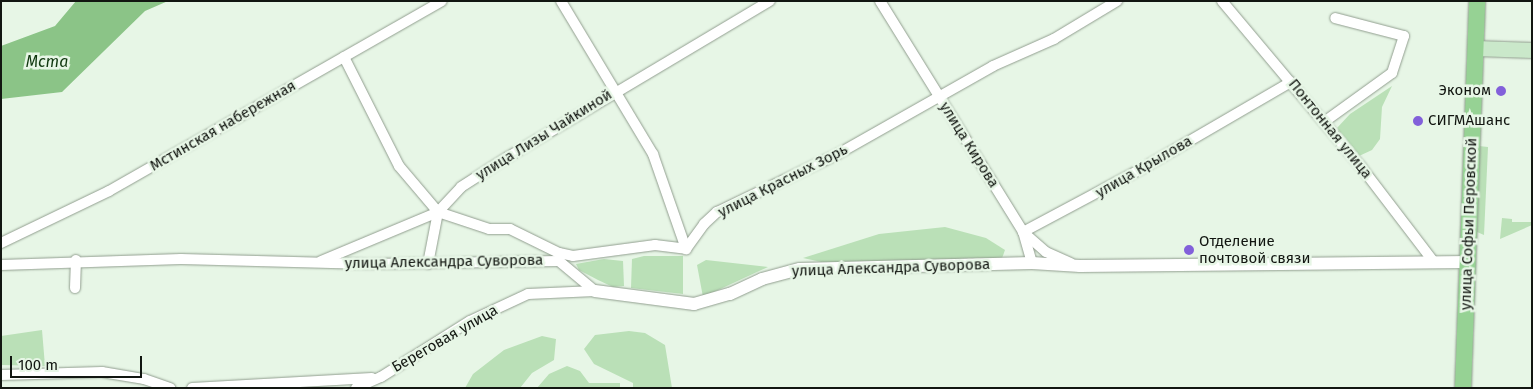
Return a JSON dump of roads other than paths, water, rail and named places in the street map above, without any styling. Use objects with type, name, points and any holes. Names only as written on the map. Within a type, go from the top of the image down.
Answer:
[{"type":"main road","name":"улица Софьи Перовской","points":[[1463,388],[1478,1]]},
{"type":"main road","points":[[1476,48],[1532,50]]},
{"type":"street","name":"Мстинская набережная","points":[[1,243],[109,192],[442,1]]},
{"type":"street","points":[[344,57],[399,166],[438,212],[489,229],[510,229],[566,254],[655,245],[686,249],[653,154],[617,90],[561,1]]},
{"type":"street","name":"улица Лизы Чайкиной","points":[[318,263],[438,212],[461,187],[617,90],[770,1]]},
{"type":"street","name":"улица Кирова","points":[[880,1],[1023,232],[1046,252],[1080,266]]},
{"type":"street","name":"улица Красных Зорь","points":[[686,249],[704,224],[717,212],[836,155],[940,98],[993,66],[1054,39],[1118,1]]},
{"type":"street","name":"Понтонная улица","points":[[1222,1],[1324,122],[1433,261]]},
{"type":"street","points":[[1324,122],[1392,73],[1404,36],[1335,18]]},
{"type":"street","name":"улица Крылова","points":[[1023,232],[1143,168],[1291,82]]},
{"type":"street","points":[[428,264],[438,212]]},
{"type":"street","points":[[1023,232],[1032,263]]},
{"type":"street","name":"улица Александра Суворова","points":[[1,265],[76,260],[181,259],[428,264],[559,261],[595,291],[694,304],[730,294],[762,279],[800,269],[1032,263],[1080,266],[1468,262]]},
{"type":"street","points":[[75,288],[76,260]]},
{"type":"street","name":"Береговая улица","points":[[356,388],[381,377],[470,321],[528,294],[595,291]]},
{"type":"street","points":[[1,375],[102,372],[144,378],[170,388]]},
{"type":"street","points":[[192,388],[381,377]]},
{"type":"water","name":"Мста","points":[[76,1],[168,1],[145,11],[62,92],[1,99],[1,46],[55,26]]},
{"type":"place","name":"Эконом","points":[[1501,91]]},
{"type":"place","name":"СИГМАшанс","points":[[1418,121]]},
{"type":"place","name":"Отделение почтовой связи","points":[[1189,250]]}]
